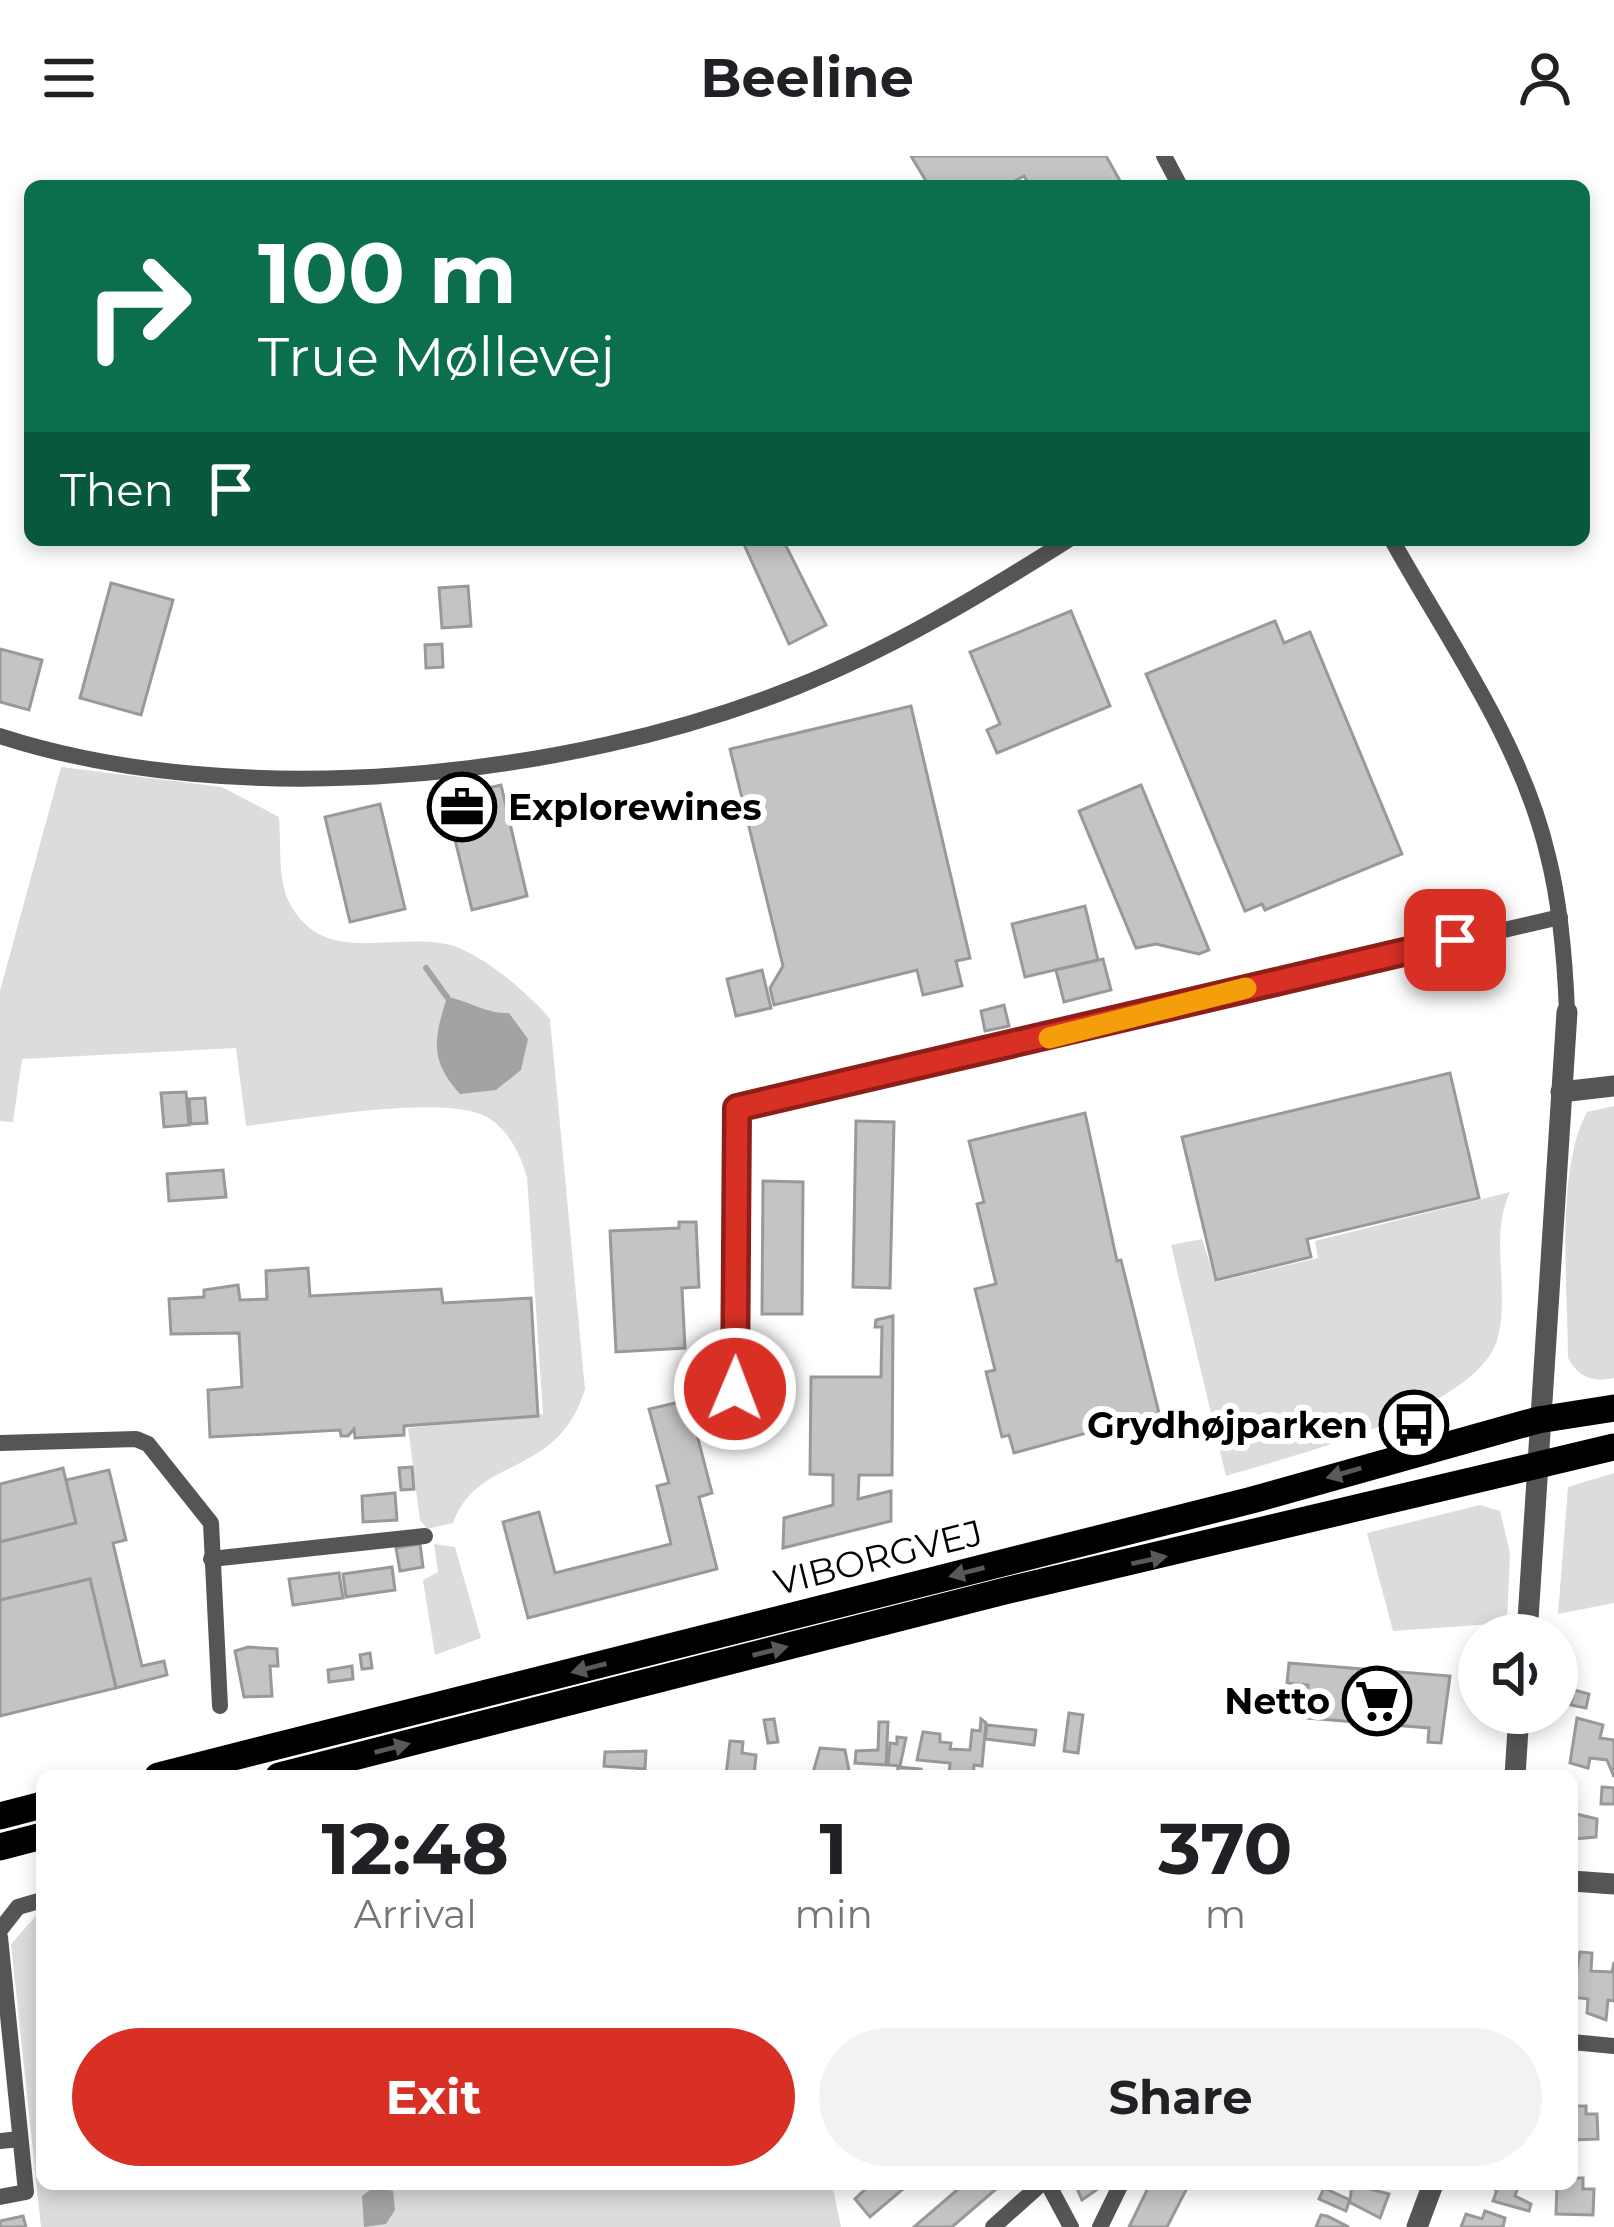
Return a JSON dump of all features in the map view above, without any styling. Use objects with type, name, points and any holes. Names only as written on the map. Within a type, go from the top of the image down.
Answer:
[{"type":"main road","name":"VIBORGVEJ","points":[[182,1770],[1252,1500],[1538,1420],[1614,1408]]},
{"type":"main road","name":"VIBORGVEJ","points":[[303,1770],[1006,1591],[1614,1447]]},
{"type":"main road","points":[[0,1816],[36,1807]]},
{"type":"main road","points":[[0,1846],[36,1837]]},
{"type":"street","points":[[0,736],[138,766],[296,778],[416,773],[545,758],[688,723],[795,688],[899,640],[1058,546]]},
{"type":"street","points":[[1395,546],[1524,788],[1548,854],[1560,917],[1567,1012],[1533,1468],[1528,1614]]},
{"type":"street","points":[[735,1389],[737,1108],[1560,917]]},
{"type":"street","points":[[1561,1092],[1614,1086]]},
{"type":"street","points":[[0,1443],[136,1438],[148,1444],[206,1514],[220,1706]]},
{"type":"street","points":[[211,1559],[425,1536]]},
{"type":"street","points":[[1515,1770],[1518,1734]]},
{"type":"street","points":[[1578,1881],[1614,1884]]},
{"type":"street","points":[[0,2197],[26,2192],[0,1934],[18,1907],[36,1902]]},
{"type":"street","points":[[1578,2043],[1614,2046]]},
{"type":"street","points":[[0,2141],[20,2139]]},
{"type":"street","points":[[992,2227],[1038,2190]]},
{"type":"street","points":[[1048,2190],[1070,2227]]},
{"type":"street","points":[[1100,2227],[1118,2190]]},
{"type":"street","points":[[1417,2227],[1431,2190]]},
{"type":"shaded area","points":[[61,767],[222,787],[279,817],[281,870],[288,900],[318,934],[357,943],[423,942],[459,948],[502,974],[550,1019],[585,1389],[573,1418],[556,1438],[480,1486],[453,1523],[427,1529],[420,1520],[408,1428],[543,1414],[527,1177],[517,1151],[487,1117],[439,1107],[370,1110],[246,1126],[236,1048],[22,1059],[13,1122],[0,1121],[0,991]]},
{"type":"shaded area","points":[[447,997],[509,1013],[528,1039],[521,1070],[496,1090],[460,1094],[443,1070],[437,1037]]},
{"type":"shaded area","points":[[1614,1106],[1614,1378],[1599,1380],[1581,1374],[1568,1358],[1567,1198],[1577,1137],[1587,1112]]},
{"type":"shaded area","points":[[1510,1192],[1501,1227],[1501,1319],[1498,1337],[1484,1363],[1457,1387],[1380,1426],[1226,1476],[1171,1245],[1202,1239],[1216,1282],[1318,1258],[1315,1241]]},
{"type":"shaded area","points":[[1614,1473],[1614,1603],[1558,1614],[1568,1487]]},
{"type":"shaded area","points":[[1480,1505],[1500,1511],[1510,1553],[1507,1614],[1458,1614],[1458,1626],[1393,1631],[1367,1533]]},
{"type":"shaded area","points":[[434,1544],[455,1547],[481,1638],[435,1655],[423,1580],[438,1572]]},
{"type":"shaded area","points":[[36,1916],[36,2180],[11,1944]]},
{"type":"shaded area","points":[[37,2190],[833,2190],[841,2227],[41,2227]]},
{"type":"shaded area","points":[[370,2190],[393,2191],[395,2210],[386,2224],[364,2227],[362,2196]]},
{"type":"building","points":[[911,156],[1106,156],[1120,180],[1026,180],[1024,176],[1017,180],[925,180]]},
{"type":"building","points":[[745,546],[786,546],[826,625],[789,644]]},
{"type":"building","points":[[111,583],[173,600],[141,715],[80,698]]},
{"type":"building","points":[[468,586],[471,626],[442,628],[439,588]]},
{"type":"building","points":[[1071,611],[1110,706],[997,753],[987,730],[1000,724],[970,652]]},
{"type":"building","points":[[1275,621],[1284,643],[1310,632],[1402,854],[1265,910],[1262,904],[1245,911],[1146,674]]},
{"type":"building","points":[[442,644],[443,667],[426,668],[425,645]]},
{"type":"building","points":[[0,649],[42,660],[29,710],[0,702]]},
{"type":"building","points":[[911,706],[970,958],[956,961],[962,986],[923,995],[917,970],[774,1005],[770,988],[783,966],[730,749]]},
{"type":"building","points":[[501,785],[527,896],[472,910],[445,798]]},
{"type":"building","points":[[1141,785],[1209,950],[1199,954],[1156,944],[1136,948],[1079,811]]},
{"type":"building","points":[[380,804],[405,909],[350,922],[325,817]]},
{"type":"building","points":[[1085,906],[1098,960],[1025,977],[1012,924]]},
{"type":"building","points":[[1103,959],[1111,990],[1064,1002],[1056,970]]},
{"type":"building","points":[[762,970],[771,1008],[736,1016],[727,979]]},
{"type":"building","points":[[1004,1005],[1009,1026],[985,1031],[981,1011]]},
{"type":"building","points":[[1450,1073],[1479,1198],[1307,1239],[1311,1257],[1216,1280],[1182,1137]]},
{"type":"building","points":[[186,1092],[189,1125],[164,1127],[161,1093]]},
{"type":"building","points":[[205,1098],[207,1123],[191,1124],[189,1099]]},
{"type":"building","points":[[1085,1113],[1117,1261],[1121,1260],[1159,1413],[1014,1453],[1009,1435],[1002,1437],[986,1372],[995,1370],[975,1289],[996,1284],[977,1204],[984,1202],[969,1141]]},
{"type":"building","points":[[856,1121],[894,1122],[890,1288],[853,1287]]},
{"type":"building","points":[[223,1170],[226,1197],[169,1201],[167,1174]]},
{"type":"building","points":[[763,1181],[803,1182],[802,1314],[762,1314]]},
{"type":"building","points":[[679,1222],[696,1222],[699,1287],[682,1288],[685,1348],[616,1352],[610,1231],[679,1228]]},
{"type":"building","points":[[308,1268],[310,1296],[441,1289],[443,1303],[531,1298],[538,1416],[404,1426],[404,1435],[355,1438],[354,1429],[348,1436],[341,1436],[340,1430],[210,1437],[208,1390],[242,1387],[239,1333],[171,1334],[169,1299],[204,1297],[204,1290],[238,1285],[240,1300],[267,1299],[266,1271]]},
{"type":"building","points":[[893,1316],[892,1475],[859,1475],[858,1499],[891,1491],[891,1521],[783,1548],[784,1518],[833,1505],[833,1475],[810,1474],[811,1377],[881,1377],[882,1327],[875,1327],[876,1320]]},
{"type":"building","points":[[688,1400],[712,1493],[699,1497],[717,1569],[528,1618],[503,1522],[539,1512],[555,1573],[671,1544],[657,1486],[669,1483],[649,1409]]},
{"type":"building","points":[[412,1467],[414,1489],[401,1490],[399,1468]]},
{"type":"building","points":[[63,1468],[76,1523],[0,1542],[0,1484]]},
{"type":"building","points":[[109,1470],[126,1540],[113,1543],[142,1666],[164,1661],[167,1675],[116,1688],[90,1579],[0,1600],[0,1542],[76,1523],[66,1480]]},
{"type":"building","points":[[395,1493],[397,1520],[363,1522],[362,1496]]},
{"type":"building","points":[[420,1544],[423,1567],[400,1571],[396,1548]]},
{"type":"building","points":[[392,1567],[395,1590],[346,1597],[343,1574]]},
{"type":"building","points":[[339,1573],[343,1598],[293,1605],[289,1579]]},
{"type":"building","points":[[90,1579],[116,1688],[0,1716],[0,1600]]},
{"type":"building","points":[[277,1649],[278,1666],[270,1666],[272,1696],[244,1697],[235,1651]]},
{"type":"building","points":[[370,1653],[372,1668],[362,1669],[360,1655]]},
{"type":"building","name":"Netto","points":[[1289,1663],[1450,1676],[1441,1743],[1428,1742],[1429,1728],[1305,1718],[1308,1685],[1287,1683]]},
{"type":"building","points":[[352,1666],[353,1679],[329,1682],[328,1670]]},
{"type":"building","points":[[1578,1691],[1589,1694],[1586,1708],[1578,1706]]},
{"type":"building","points":[[1069,1713],[1083,1715],[1078,1753],[1064,1751]]},
{"type":"building","points":[[1578,1718],[1603,1725],[1600,1738],[1614,1740],[1614,1777],[1607,1760],[1590,1758],[1588,1768],[1570,1763]]},
{"type":"building","points":[[774,1719],[778,1742],[768,1743],[764,1720]]},
{"type":"building","points":[[981,1719],[986,1723],[982,1766],[974,1765],[974,1770],[949,1770],[950,1763],[917,1760],[923,1732],[940,1734],[940,1742],[951,1743],[950,1749],[970,1750],[972,1730],[980,1731]]},
{"type":"building","points":[[879,1722],[888,1722],[886,1765],[855,1763],[856,1751],[878,1750]]},
{"type":"building","points":[[987,1725],[1036,1730],[1034,1745],[985,1739]]},
{"type":"building","points":[[897,1737],[906,1738],[900,1766],[888,1765],[890,1743],[897,1744]]},
{"type":"building","points":[[730,1741],[743,1742],[742,1753],[756,1755],[755,1770],[727,1770]]},
{"type":"building","points":[[820,1748],[845,1750],[849,1770],[814,1770]]},
{"type":"building","points":[[646,1751],[645,1769],[604,1766],[605,1752]]},
{"type":"building","points":[[1602,1787],[1614,1788],[1614,1804],[1601,1804]]},
{"type":"building","points":[[1578,1814],[1597,1819],[1596,1837],[1578,1838]]},
{"type":"building","points":[[1580,1952],[1592,1953],[1591,1971],[1612,1972],[1614,1962],[1614,2001],[1608,2000],[1606,2020],[1587,2013],[1588,1999],[1578,1998]]},
{"type":"building","points":[[1578,2106],[1586,2106],[1586,2114],[1597,2114],[1598,2139],[1578,2140]]},
{"type":"building","points":[[1578,2178],[1583,2178],[1583,2189],[1594,2189],[1593,2215],[1556,2214],[1557,2190],[1578,2190]]},
{"type":"building","points":[[865,2190],[902,2190],[870,2217],[855,2199]]},
{"type":"building","points":[[957,2190],[995,2190],[952,2227],[914,2227]]},
{"type":"building","points":[[1078,2190],[1096,2190],[1082,2200]]},
{"type":"building","points":[[1147,2190],[1186,2190],[1167,2227],[1129,2227]]},
{"type":"building","points":[[1323,2190],[1328,2190],[1350,2200],[1351,2190],[1389,2194],[1380,2218],[1349,2202],[1346,2211],[1319,2199]]},
{"type":"building","points":[[1497,2190],[1517,2190],[1515,2196],[1531,2204],[1529,2211],[1493,2201]]},
{"type":"building","points":[[1485,2211],[1505,2218],[1503,2227],[1461,2227],[1466,2214],[1482,2219]]},
{"type":"building","points":[[1321,2215],[1327,2216],[1349,2227],[1316,2227]]},
{"type":"building","points":[[23,2216],[26,2227],[0,2227],[0,2221]]},
{"type":"waterway","points":[[426,968],[447,997]]},
{"type":"slow traffic","points":[[1049,1038],[1246,988]]},
{"type":"place","name":"Explorewines","points":[[462,807]]},
{"type":"place","name":"Grydhøjparken","points":[[1414,1425]]},
{"type":"place","name":"Netto","points":[[1377,1701]]},
{"type":"route","points":[[735,1389],[737,1108],[1455,940]]}]
